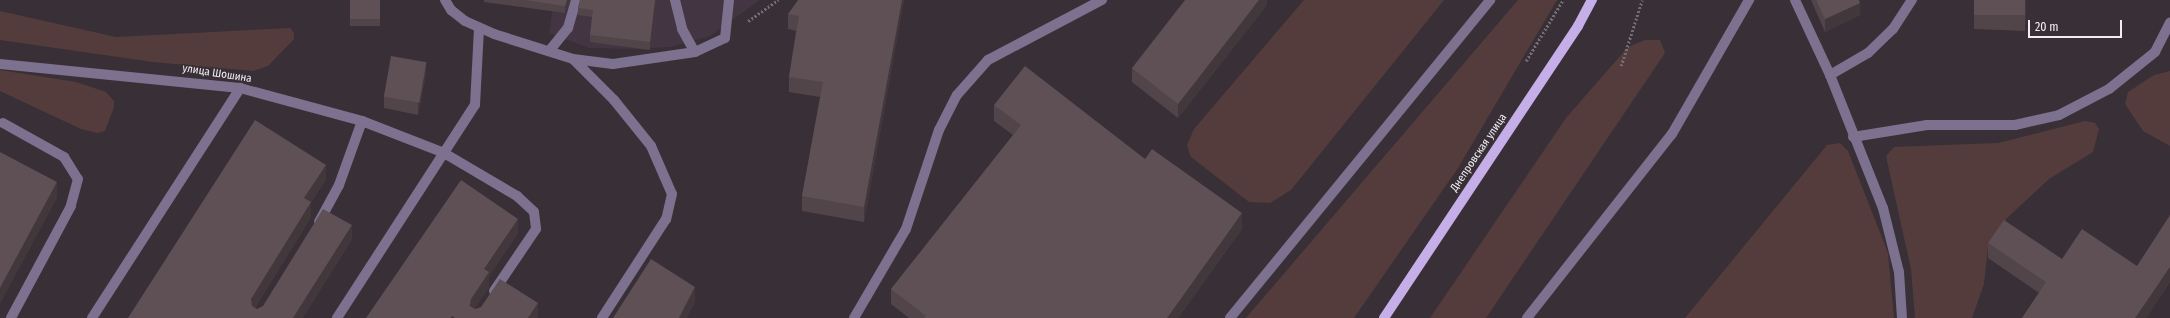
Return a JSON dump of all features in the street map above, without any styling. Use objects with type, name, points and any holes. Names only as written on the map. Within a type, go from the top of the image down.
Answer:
[{"type":"main road","name":"Днепровская улица","points":[[1384,318],[1578,26],[1592,0]]},
{"type":"street","points":[[445,0],[451,10],[479,28],[550,50],[572,59],[613,64],[695,52],[725,38],[729,0]]},
{"type":"street","points":[[550,50],[568,28],[576,0]]},
{"type":"street","points":[[676,0],[682,29],[695,52]]},
{"type":"street","points":[[854,318],[906,229],[939,130],[957,96],[988,60],[1102,0]]},
{"type":"street","points":[[1230,318],[1490,0]]},
{"type":"street","points":[[1527,318],[1672,134],[1749,0]]},
{"type":"street","points":[[1795,0],[1830,75],[1853,136],[1883,208],[1899,272],[1902,318]]},
{"type":"street","points":[[1830,75],[1868,53],[1893,30],[1912,0]]},
{"type":"street","points":[[1853,136],[1927,125],[2015,125],[2059,115],[2109,89],[2156,52],[2170,23]]},
{"type":"street","points":[[337,318],[475,105],[479,28]]},
{"type":"street","points":[[572,59],[614,100],[650,146],[672,194],[666,219],[602,318]]},
{"type":"street","name":"улица Шошина","points":[[0,64],[240,88],[362,122],[444,153],[517,196],[534,212],[536,228],[489,299]]},
{"type":"street","points":[[92,318],[240,88]]},
{"type":"street","points":[[3,122],[64,157],[78,179],[71,206],[11,318]]},
{"type":"street","points":[[314,229],[339,185],[362,122]]},
{"type":"path","points":[[725,38],[778,0]]},
{"type":"path","points":[[1621,66],[1642,0]]},
{"type":"shaded area","points":[[554,0],[760,0],[710,36],[671,47],[636,49],[589,48],[549,33]]},
{"type":"shaded area","points":[[1304,0],[1444,0],[1291,190],[1270,203],[1249,202],[1191,157],[1187,145],[1194,129]]},
{"type":"shaded area","points":[[1518,0],[1557,0],[1458,168],[1354,318],[1246,318]]},
{"type":"shaded area","points":[[0,11],[116,37],[290,28],[294,33],[294,39],[268,66],[253,71],[153,62],[0,40]]},
{"type":"shaded area","points":[[1645,40],[1660,40],[1665,53],[1486,318],[1430,318],[1566,118],[1628,47]]},
{"type":"shaded area","points":[[0,70],[76,82],[106,92],[114,101],[114,107],[105,131],[97,133],[81,129],[0,91]]},
{"type":"shaded area","points":[[2170,71],[2170,146],[2143,131],[2125,104],[2128,92],[2154,75]]},
{"type":"shaded area","points":[[2085,121],[2095,123],[2099,129],[2093,152],[2049,179],[2007,218],[1988,247],[1984,284],[1972,318],[1915,318],[1911,269],[1886,156],[1894,147],[1998,143]]},
{"type":"shaded area","points":[[1840,143],[1848,151],[1888,253],[1894,318],[1685,318],[1827,145]]},
{"type":"building","points":[[350,0],[380,0],[380,19],[350,19]]},
{"type":"building","points":[[525,0],[567,0],[565,6]]},
{"type":"building","points":[[580,0],[655,0],[650,42],[590,35],[593,10],[578,8]]},
{"type":"building","points":[[798,0],[902,0],[864,207],[802,196],[823,82],[789,77],[799,16],[788,14]]},
{"type":"building","points":[[1185,0],[1259,0],[1178,104],[1132,68]]},
{"type":"building","points":[[1816,0],[1859,0],[1860,3],[1825,19]]},
{"type":"building","points":[[1974,0],[2025,0],[2025,15],[1974,15]]},
{"type":"building","points":[[391,56],[426,62],[419,103],[384,96]]},
{"type":"building","points":[[1025,66],[1145,159],[1152,149],[1242,213],[1167,318],[924,318],[926,316],[891,289],[1021,125],[994,105]]},
{"type":"building","points":[[255,120],[326,165],[304,198],[311,202],[251,299],[252,306],[257,309],[263,306],[323,209],[352,225],[293,318],[128,318]]},
{"type":"building","points":[[0,152],[57,182],[0,288]]},
{"type":"building","points":[[461,180],[518,219],[484,269],[489,272],[471,299],[470,306],[475,309],[481,307],[500,279],[538,303],[528,318],[455,318],[452,316],[451,318],[366,318]]},
{"type":"building","points":[[2170,215],[2170,267],[2135,318],[2022,318],[2046,282],[1988,243],[2004,220],[2062,259],[2082,229],[2137,266]]},
{"type":"building","points":[[651,259],[695,287],[679,318],[613,318]]}]
